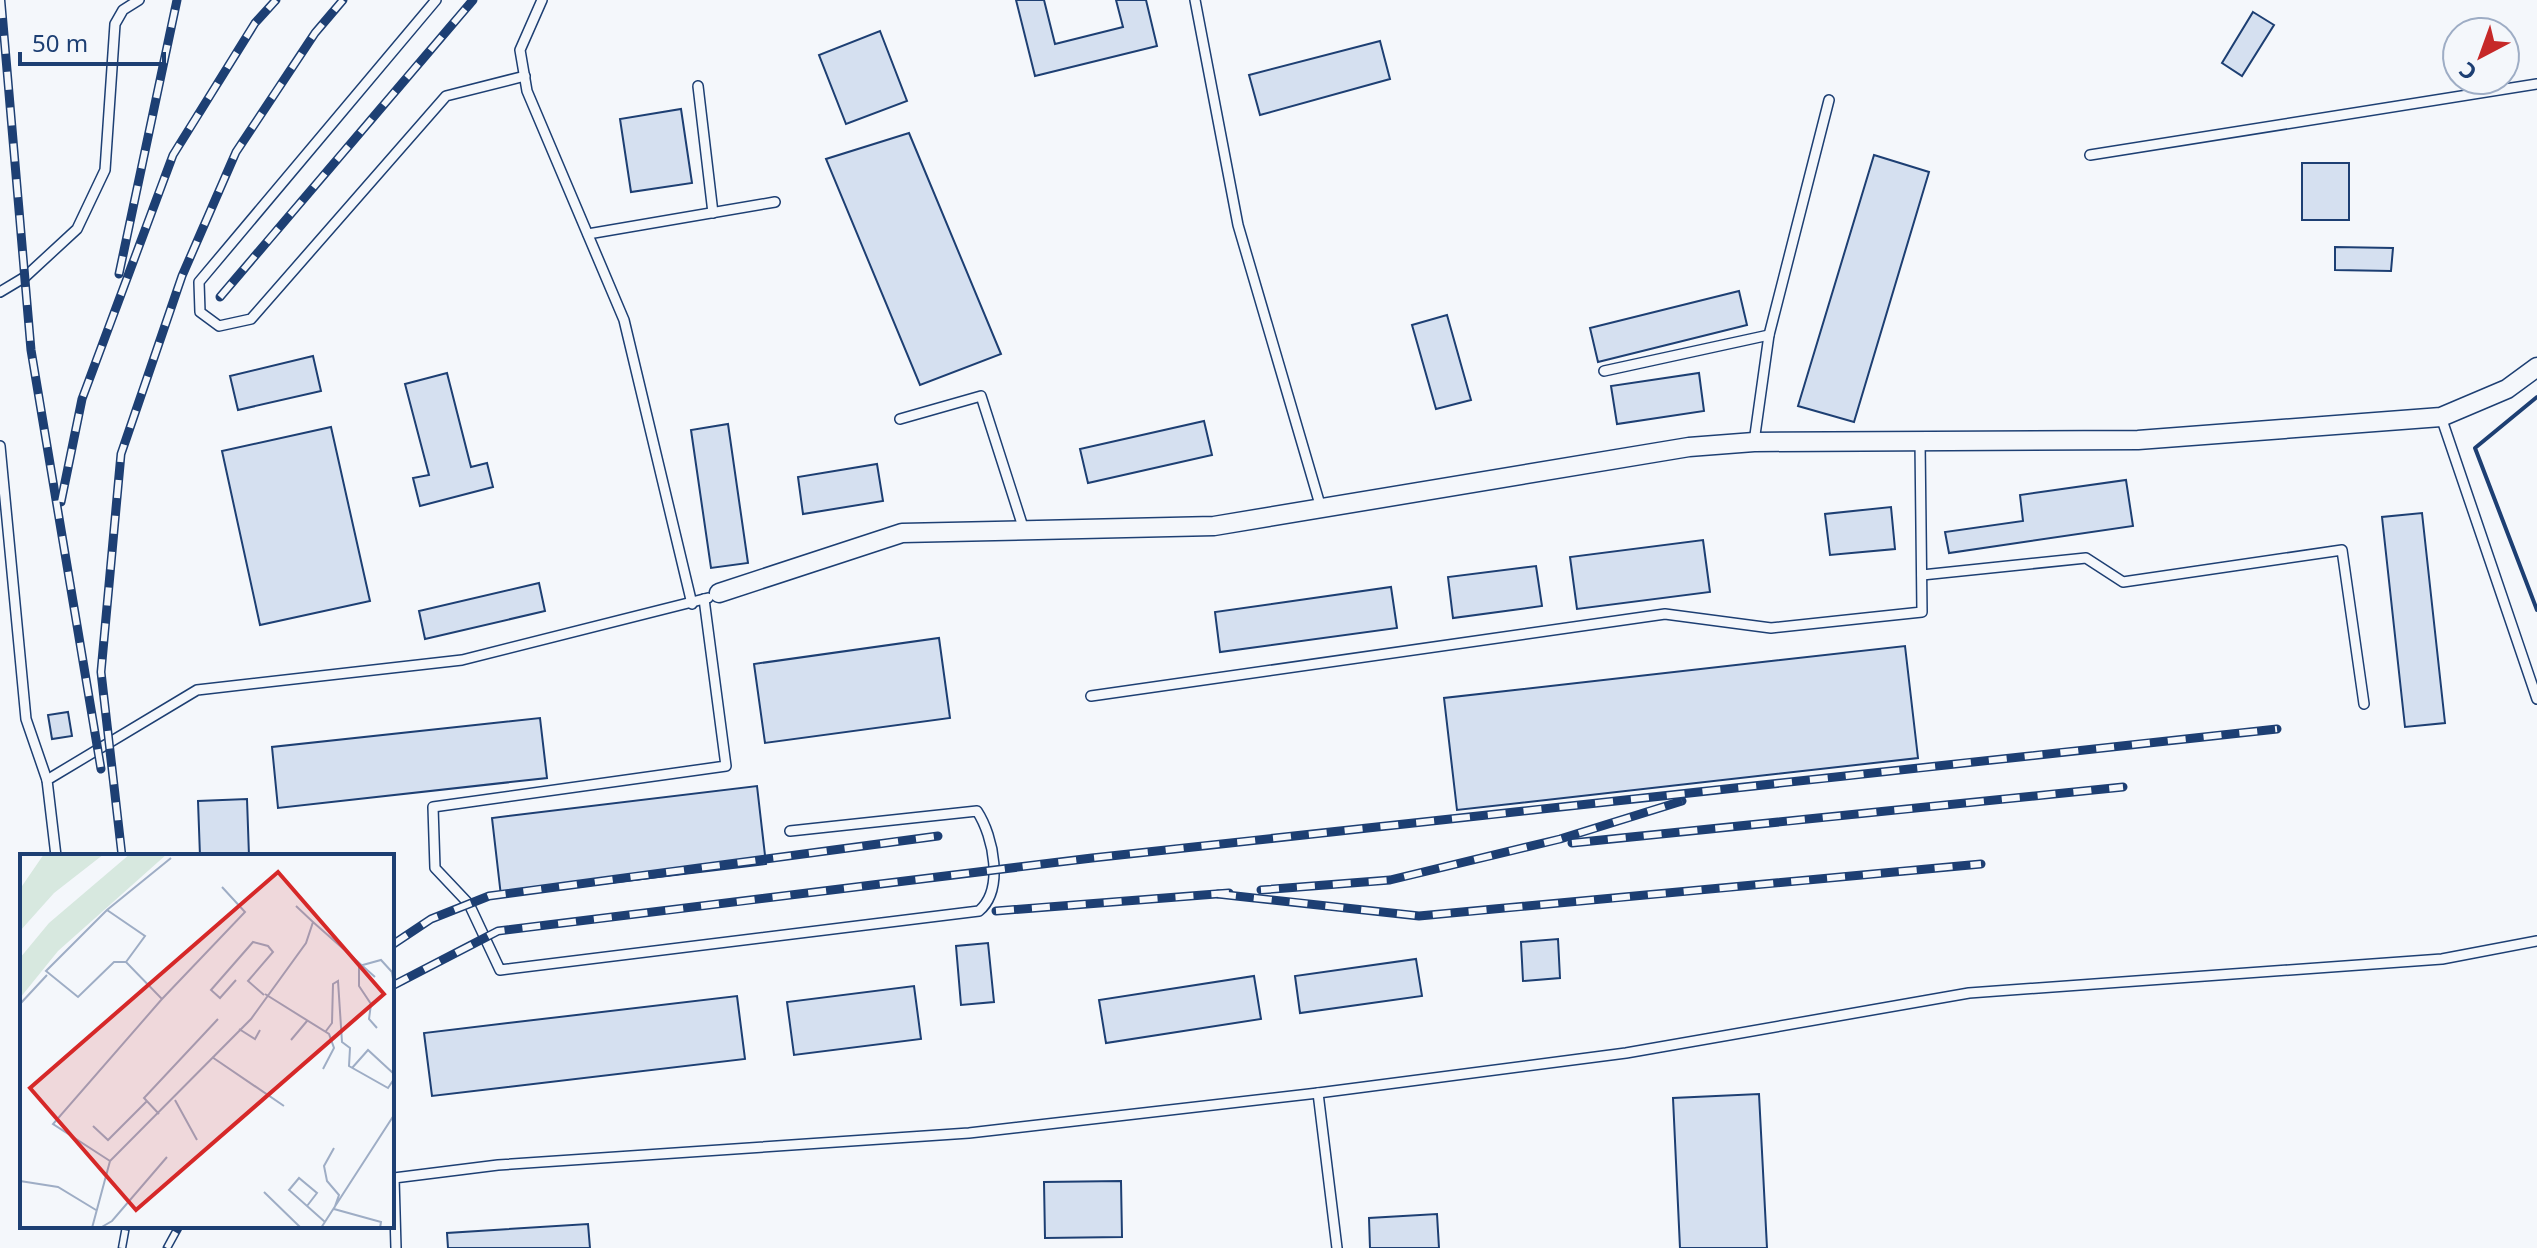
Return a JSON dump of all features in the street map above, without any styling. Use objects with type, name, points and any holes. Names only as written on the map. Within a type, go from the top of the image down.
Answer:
[{"type":"street","points":[[712,596],[902,533],[1214,526],[1689,447],[1754,442],[2138,440],[2441,417],[2507,389],[2537,367]]},
{"type":"lane","points":[[0,292],[25,277],[77,229],[105,170],[115,24],[123,10],[139,0]]},
{"type":"lane","points":[[436,0],[199,282],[200,312],[219,326],[251,319],[446,96],[525,76]]},
{"type":"lane","points":[[542,0],[520,50],[527,91],[624,320],[692,604]]},
{"type":"lane","points":[[1195,0],[1238,225],[1321,508]]},
{"type":"lane","points":[[2090,155],[2537,84]]},
{"type":"lane","points":[[698,86],[713,213]]},
{"type":"lane","points":[[1754,442],[1769,335],[1829,100]]},
{"type":"lane","points":[[588,234],[775,202]]},
{"type":"lane","points":[[1604,371],[1769,335]]},
{"type":"lane","points":[[900,419],[981,396],[1024,530]]},
{"type":"lane","points":[[2441,417],[2537,699]]},
{"type":"lane","points":[[1091,696],[1665,614],[1771,628],[1922,612],[1920,441]]},
{"type":"lane","points":[[0,446],[26,719],[47,780],[56,854]]},
{"type":"lane","points":[[1922,575],[2086,558],[2123,582],[2342,550],[2364,704]]},
{"type":"lane","points":[[47,780],[197,690],[462,660],[692,604],[712,596],[726,766],[433,807],[435,868],[469,904],[500,970],[979,911],[991,901],[996,884],[984,822],[977,811],[790,831]]},
{"type":"lane","points":[[396,1248],[394,1178],[498,1165],[969,1133],[1318,1093],[1626,1053],[1969,993],[2442,959],[2537,941]]},
{"type":"lane","points":[[1318,1093],[1337,1248]]},
{"type":"building","points":[[1016,0],[1044,0],[1055,44],[1123,27],[1116,0],[1146,0],[1157,46],[1035,76]]},
{"type":"building","points":[[2253,12],[2274,25],[2242,76],[2222,63]]},
{"type":"building","points":[[880,31],[907,101],[846,124],[819,55]]},
{"type":"building","points":[[1380,41],[1390,79],[1260,115],[1249,75]]},
{"type":"building","points":[[681,109],[692,183],[631,192],[620,119]]},
{"type":"building","points":[[909,133],[1001,354],[920,385],[826,159]]},
{"type":"building","points":[[1874,155],[1929,172],[1854,422],[1798,406]]},
{"type":"building","points":[[2302,163],[2349,163],[2349,220],[2302,220]]},
{"type":"building","points":[[2335,247],[2393,248],[2391,271],[2335,270]]},
{"type":"building","points":[[1739,291],[1747,325],[1598,362],[1590,328]]},
{"type":"building","points":[[1447,315],[1471,400],[1436,409],[1412,325]]},
{"type":"building","points":[[313,356],[321,391],[238,410],[230,376]]},
{"type":"building","points":[[447,373],[471,467],[487,463],[493,487],[420,506],[413,478],[429,475],[405,384]]},
{"type":"building","points":[[1699,373],[1704,411],[1617,424],[1611,386]]},
{"type":"building","points":[[1204,421],[1212,455],[1088,483],[1080,449]]},
{"type":"building","points":[[728,424],[748,563],[711,568],[691,430]]},
{"type":"building","points":[[331,427],[370,601],[260,625],[222,451]]},
{"type":"building","points":[[877,464],[883,501],[803,514],[798,477]]},
{"type":"building","points":[[2126,480],[2133,526],[1949,553],[1945,532],[2023,521],[2020,495]]},
{"type":"building","points":[[1891,507],[1895,549],[1830,555],[1825,514]]},
{"type":"building","points":[[2422,513],[2445,723],[2405,727],[2382,517]]},
{"type":"building","points":[[1703,540],[1710,592],[1577,609],[1570,557]]},
{"type":"building","points":[[1536,566],[1542,606],[1453,618],[1448,577]]},
{"type":"building","points":[[539,583],[545,611],[425,639],[419,611]]},
{"type":"building","points":[[1391,587],[1397,628],[1220,652],[1215,612]]},
{"type":"building","points":[[939,638],[950,718],[765,743],[754,664]]},
{"type":"building","points":[[1905,646],[1918,758],[1457,810],[1444,698]]},
{"type":"building","points":[[68,712],[72,736],[52,739],[48,715]]},
{"type":"building","points":[[540,718],[547,778],[278,808],[272,747]]},
{"type":"building","points":[[757,786],[766,864],[501,896],[492,818]]},
{"type":"building","points":[[247,799],[249,854],[200,854],[198,801]]},
{"type":"building","points":[[1558,939],[1560,978],[1523,981],[1521,942]]},
{"type":"building","points":[[988,943],[994,1002],[961,1005],[956,946]]},
{"type":"building","points":[[1416,959],[1422,996],[1300,1013],[1295,976]]},
{"type":"building","points":[[1254,976],[1261,1019],[1106,1043],[1099,1000]]},
{"type":"building","points":[[914,986],[921,1039],[794,1055],[787,1002]]},
{"type":"building","points":[[737,996],[745,1059],[432,1096],[424,1033]]},
{"type":"building","points":[[1759,1094],[1767,1248],[1680,1248],[1673,1098]]},
{"type":"building","points":[[1121,1181],[1122,1237],[1045,1238],[1044,1182]]},
{"type":"building","points":[[1437,1214],[1439,1248],[1370,1248],[1369,1218]]},
{"type":"building","points":[[588,1224],[590,1248],[448,1248],[447,1233]]},
{"type":"railway","points":[[1,0],[31,350],[101,769]]},
{"type":"railway","points":[[119,274],[177,0]]},
{"type":"railway","points":[[61,502],[82,399],[173,155],[255,23],[276,0]]},
{"type":"railway","points":[[122,854],[101,672],[121,454],[182,276],[236,152],[315,33],[343,0]]},
{"type":"railway","points":[[220,297],[473,0]]},
{"type":"railway","points":[[394,985],[498,931],[1092,858],[2277,729]]},
{"type":"railway","points":[[1572,843],[2123,787]]},
{"type":"railway","points":[[1261,890],[1390,880],[1560,839],[1682,801]]},
{"type":"railway","points":[[394,944],[431,919],[489,896],[938,836]]},
{"type":"railway","points":[[1218,894],[1419,916],[1981,864]]},
{"type":"railway","points":[[996,911],[1229,893]]},
{"type":"railway","points":[[122,1248],[126,1228]]},
{"type":"railway","points":[[167,1248],[178,1228]]},
{"type":"wall","points":[[2537,397],[2475,448],[2537,610]]}]
